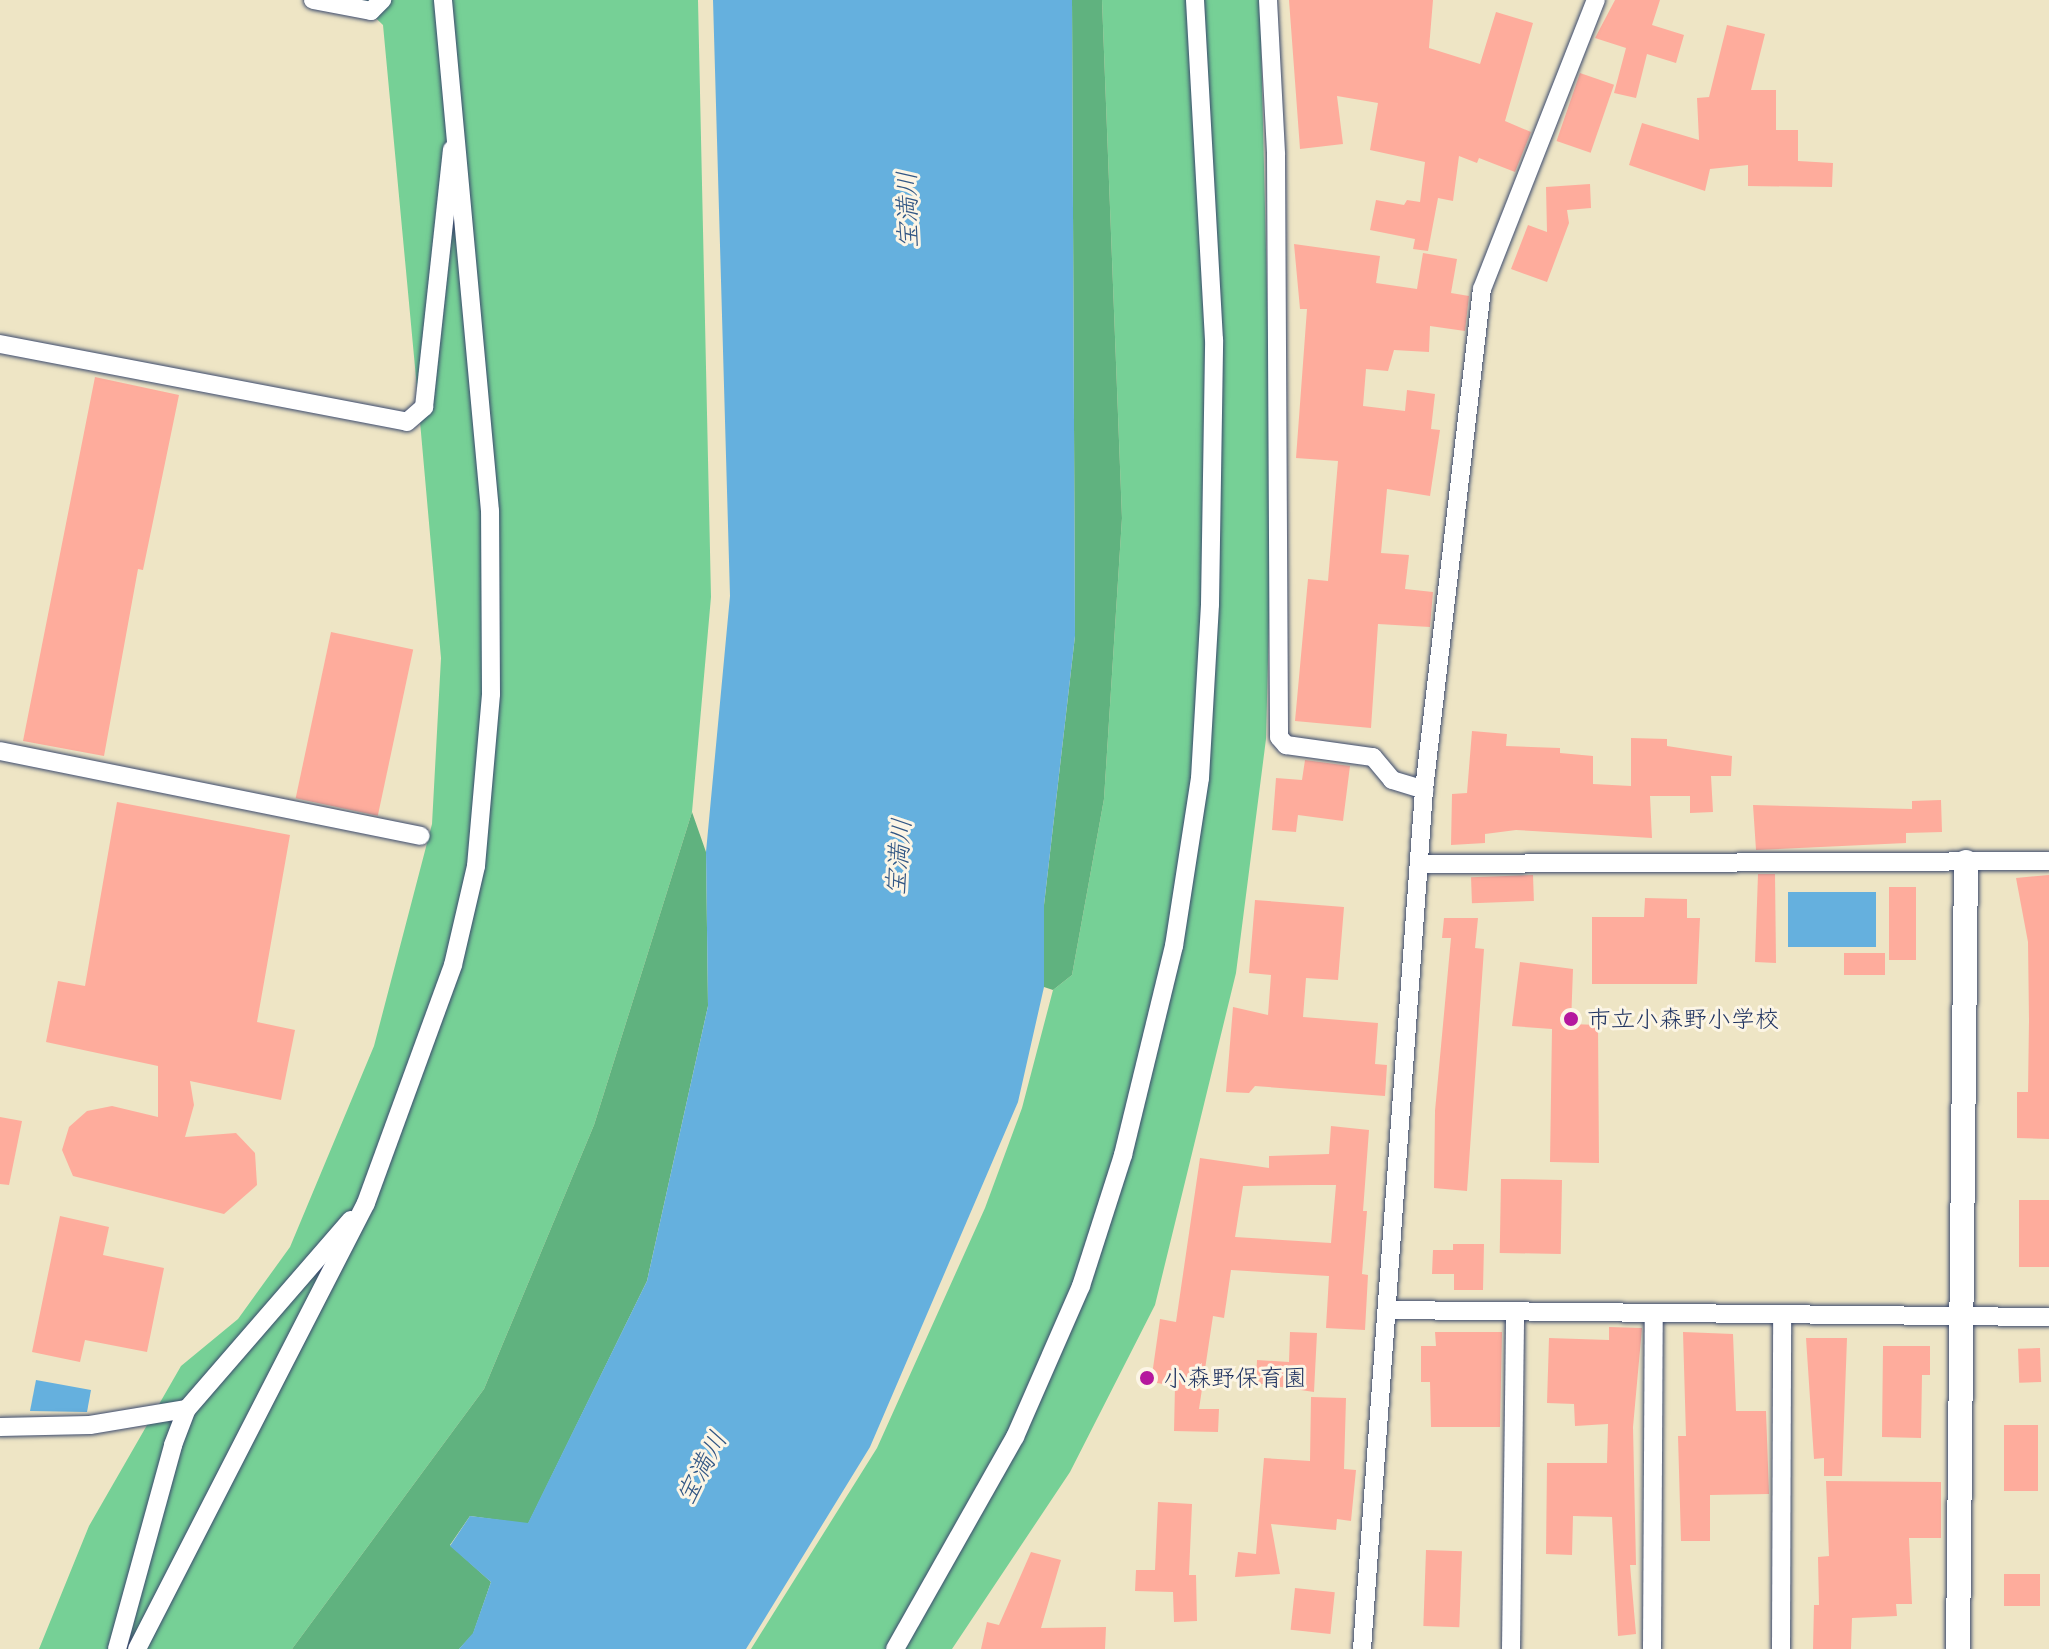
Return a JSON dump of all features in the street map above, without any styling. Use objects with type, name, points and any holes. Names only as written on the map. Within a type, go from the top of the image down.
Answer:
[{"type":"street","points":[[313,0],[371,11],[382,0]]},
{"type":"street","points":[[137,1649],[366,1203],[417,1075],[463,930],[488,756],[490,511],[457,115],[443,0]]},
{"type":"street","points":[[895,1649],[1015,1437],[1081,1286],[1123,1155],[1174,946],[1200,778],[1210,604],[1214,340],[1195,0]]},
{"type":"street","points":[[1268,0],[1276,155],[1279,737],[1286,745],[1373,757],[1392,780],[1424,790]]},
{"type":"street","points":[[1362,1649],[1424,790],[1482,289],[1596,0]]},
{"type":"street","points":[[0,344],[407,422],[424,407],[457,115]]},
{"type":"street","points":[[0,751],[421,836]]},
{"type":"street","points":[[1421,864],[2049,861]]},
{"type":"street","points":[[1958,1649],[1966,862]]},
{"type":"street","points":[[117,1649],[168,1459],[187,1409],[366,1203]]},
{"type":"street","points":[[1387,1310],[1515,1315],[2049,1317]]},
{"type":"street","points":[[1511,1649],[1515,1315]]},
{"type":"street","points":[[1652,1649],[1654,1316]]},
{"type":"street","points":[[1781,1649],[1782,1316]]},
{"type":"street","points":[[0,1427],[90,1425],[187,1409]]},
{"type":"green space","points":[[357,0],[698,0],[711,597],[692,812],[594,1125],[484,1389],[292,1649],[39,1649],[89,1526],[181,1366],[238,1319],[290,1247],[374,1046],[432,824],[441,658],[418,399],[383,25]]},
{"type":"green space","points":[[1072,0],[1102,0],[1122,518],[1104,799],[1072,975],[1053,990],[1044,987],[1044,905],[1075,636]]},
{"type":"green space","points":[[1102,0],[1260,0],[1272,500],[1266,739],[1236,973],[1155,1305],[1070,1472],[952,1649],[751,1649],[877,1448],[985,1208],[1022,1108],[1053,990],[1072,975],[1104,799],[1122,518]]},
{"type":"green space","points":[[692,812],[706,852],[708,1006],[647,1281],[528,1524],[470,1516],[450,1545],[491,1582],[473,1634],[459,1649],[292,1649],[484,1389],[594,1125]]},
{"type":"water","name":"宝満川","points":[[713,0],[1072,0],[1075,636],[1044,905],[1044,987],[1018,1102],[870,1447],[746,1649],[459,1649],[473,1633],[491,1582],[450,1546],[470,1516],[528,1523],[647,1281],[708,1006],[706,852],[730,596]]},
{"type":"water","points":[[1788,892],[1876,892],[1876,947],[1788,947]]},
{"type":"water","points":[[36,1380],[91,1390],[87,1412],[30,1411]]},
{"type":"building","points":[[1289,0],[1433,0],[1429,48],[1480,64],[1496,12],[1533,23],[1505,121],[1531,132],[1515,172],[1479,158],[1477,163],[1459,156],[1453,201],[1438,198],[1428,251],[1413,249],[1415,239],[1370,230],[1376,200],[1404,205],[1407,200],[1420,202],[1425,162],[1370,150],[1378,103],[1337,96],[1343,144],[1300,149]]},
{"type":"building","points":[[1615,0],[1660,0],[1652,25],[1684,35],[1676,63],[1647,54],[1636,98],[1614,93],[1626,48],[1595,38]]},
{"type":"building","points":[[1727,25],[1765,34],[1751,90],[1776,90],[1776,130],[1798,130],[1798,161],[1833,163],[1832,187],[1748,186],[1748,165],[1710,169],[1705,191],[1629,165],[1642,123],[1699,140],[1697,98],[1709,97]]},
{"type":"building","points":[[1580,73],[1614,85],[1591,153],[1557,141]]},
{"type":"building","points":[[1590,184],[1591,208],[1567,210],[1569,223],[1547,282],[1511,269],[1528,225],[1547,232],[1546,187]]},
{"type":"building","points":[[1294,244],[1380,256],[1376,283],[1417,289],[1423,253],[1457,259],[1451,293],[1469,296],[1465,331],[1430,326],[1429,352],[1394,350],[1388,371],[1366,369],[1363,406],[1405,411],[1407,390],[1435,394],[1431,429],[1440,430],[1430,496],[1387,489],[1381,553],[1409,555],[1405,589],[1433,592],[1430,627],[1378,624],[1371,728],[1295,721],[1308,579],[1328,581],[1338,461],[1296,458],[1307,309],[1300,309]]},
{"type":"building","points":[[95,377],[179,395],[143,570],[138,569],[104,756],[23,741]]},
{"type":"building","points":[[331,632],[413,649],[378,816],[296,798]]},
{"type":"building","points":[[1472,731],[1507,734],[1506,746],[1560,748],[1560,753],[1593,756],[1593,784],[1631,786],[1631,738],[1667,739],[1667,746],[1732,756],[1731,776],[1711,776],[1713,812],[1690,813],[1690,796],[1650,796],[1652,838],[1516,830],[1485,834],[1485,843],[1451,845],[1452,794],[1467,793]]},
{"type":"building","points":[[1305,760],[1350,766],[1343,821],[1298,815],[1296,832],[1272,830],[1276,778],[1302,780]]},
{"type":"building","points":[[1941,800],[1942,832],[1906,833],[1906,843],[1756,850],[1753,805],[1912,809],[1912,801]]},
{"type":"building","points":[[117,802],[290,835],[257,1022],[295,1030],[281,1100],[190,1081],[194,1105],[185,1137],[236,1133],[255,1153],[257,1185],[224,1214],[73,1176],[62,1150],[69,1127],[87,1111],[112,1106],[158,1117],[158,1066],[46,1042],[58,981],[85,986]]},
{"type":"building","points":[[1758,874],[1775,874],[1776,963],[1755,962]]},
{"type":"building","points":[[1533,875],[1534,901],[1472,903],[1471,877]]},
{"type":"building","points":[[2049,875],[2049,1139],[2017,1138],[2017,1092],[2028,1092],[2029,1020],[2028,942],[2016,878]]},
{"type":"building","points":[[1889,887],[1916,887],[1916,960],[1889,960]]},
{"type":"building","points":[[1645,898],[1687,899],[1687,918],[1700,918],[1697,984],[1592,984],[1592,917],[1644,917]]},
{"type":"building","points":[[1255,900],[1344,907],[1338,980],[1306,978],[1303,1017],[1378,1023],[1375,1064],[1387,1065],[1385,1096],[1255,1086],[1249,1093],[1226,1092],[1233,1007],[1268,1015],[1271,975],[1249,973]]},
{"type":"building","points":[[1444,918],[1478,918],[1475,948],[1484,949],[1467,1191],[1434,1188],[1435,1111],[1451,938],[1442,938]]},
{"type":"building","points":[[1844,953],[1885,953],[1885,975],[1844,975]]},
{"type":"building","points":[[1520,962],[1573,969],[1571,1024],[1598,1025],[1599,1163],[1550,1162],[1552,1029],[1512,1026]]},
{"type":"building","points":[[0,1117],[22,1121],[9,1185],[0,1184]]},
{"type":"building","points":[[1331,1126],[1369,1130],[1363,1211],[1367,1211],[1362,1274],[1368,1275],[1365,1330],[1326,1328],[1329,1276],[1231,1270],[1224,1318],[1213,1316],[1199,1409],[1219,1409],[1218,1432],[1174,1431],[1175,1386],[1151,1382],[1160,1319],[1176,1322],[1200,1158],[1269,1168],[1269,1156],[1329,1154]],"holes":[[[1336,1185],[1331,1243],[1235,1237],[1243,1186]]]},
{"type":"building","points":[[1501,1179],[1562,1180],[1561,1254],[1500,1253]]},
{"type":"building","points":[[2019,1200],[2049,1200],[2049,1267],[2019,1267]]},
{"type":"building","points":[[60,1216],[109,1227],[103,1255],[164,1268],[147,1352],[85,1340],[80,1362],[32,1352]]},
{"type":"building","points":[[1453,1244],[1484,1244],[1483,1290],[1454,1290],[1454,1274],[1432,1274],[1433,1250],[1453,1250]]},
{"type":"building","points":[[1609,1327],[1642,1328],[1633,1427],[1636,1565],[1630,1565],[1636,1634],[1618,1636],[1612,1517],[1573,1516],[1572,1555],[1546,1554],[1547,1463],[1607,1463],[1608,1424],[1575,1426],[1574,1404],[1547,1403],[1549,1338],[1609,1340]]},
{"type":"building","points":[[1290,1332],[1317,1333],[1314,1392],[1256,1383],[1257,1360],[1289,1362]]},
{"type":"building","points":[[1435,1332],[1502,1332],[1500,1427],[1431,1427],[1430,1382],[1421,1382],[1421,1346],[1436,1346]]},
{"type":"building","points":[[1683,1332],[1733,1334],[1736,1411],[1766,1411],[1769,1494],[1710,1495],[1710,1541],[1681,1541],[1678,1436],[1686,1436]]},
{"type":"building","points":[[1806,1338],[1847,1338],[1842,1476],[1824,1476],[1824,1458],[1814,1459]]},
{"type":"building","points":[[1883,1346],[1930,1346],[1930,1375],[1922,1375],[1921,1438],[1882,1437]]},
{"type":"building","points":[[2040,1348],[2041,1382],[2019,1383],[2018,1349]]},
{"type":"building","points":[[1311,1397],[1346,1398],[1344,1469],[1356,1470],[1351,1521],[1337,1519],[1336,1530],[1271,1524],[1280,1574],[1235,1577],[1238,1552],[1256,1554],[1264,1458],[1310,1461]]},
{"type":"building","points":[[2004,1425],[2038,1425],[2038,1491],[2004,1491]]},
{"type":"building","points":[[1826,1481],[1941,1482],[1941,1538],[1909,1538],[1912,1604],[1896,1604],[1897,1616],[1852,1618],[1851,1649],[1813,1649],[1814,1605],[1819,1605],[1818,1557],[1829,1556]]},
{"type":"building","points":[[1158,1502],[1192,1504],[1189,1575],[1196,1575],[1197,1621],[1174,1622],[1173,1592],[1135,1591],[1136,1570],[1155,1570]]},
{"type":"building","points":[[1426,1550],[1462,1551],[1459,1627],[1423,1626]]},
{"type":"building","points":[[1031,1552],[1061,1560],[1041,1628],[1106,1627],[1105,1649],[981,1649],[987,1622],[999,1625]]},
{"type":"building","points":[[2004,1574],[2040,1574],[2040,1606],[2004,1606]]},
{"type":"building","points":[[1295,1588],[1335,1592],[1330,1634],[1291,1630]]},
{"type":"place","name":"市立小森野小学校","points":[[1571,1019]]},
{"type":"place","name":"小森野保育園","points":[[1147,1378]]}]
